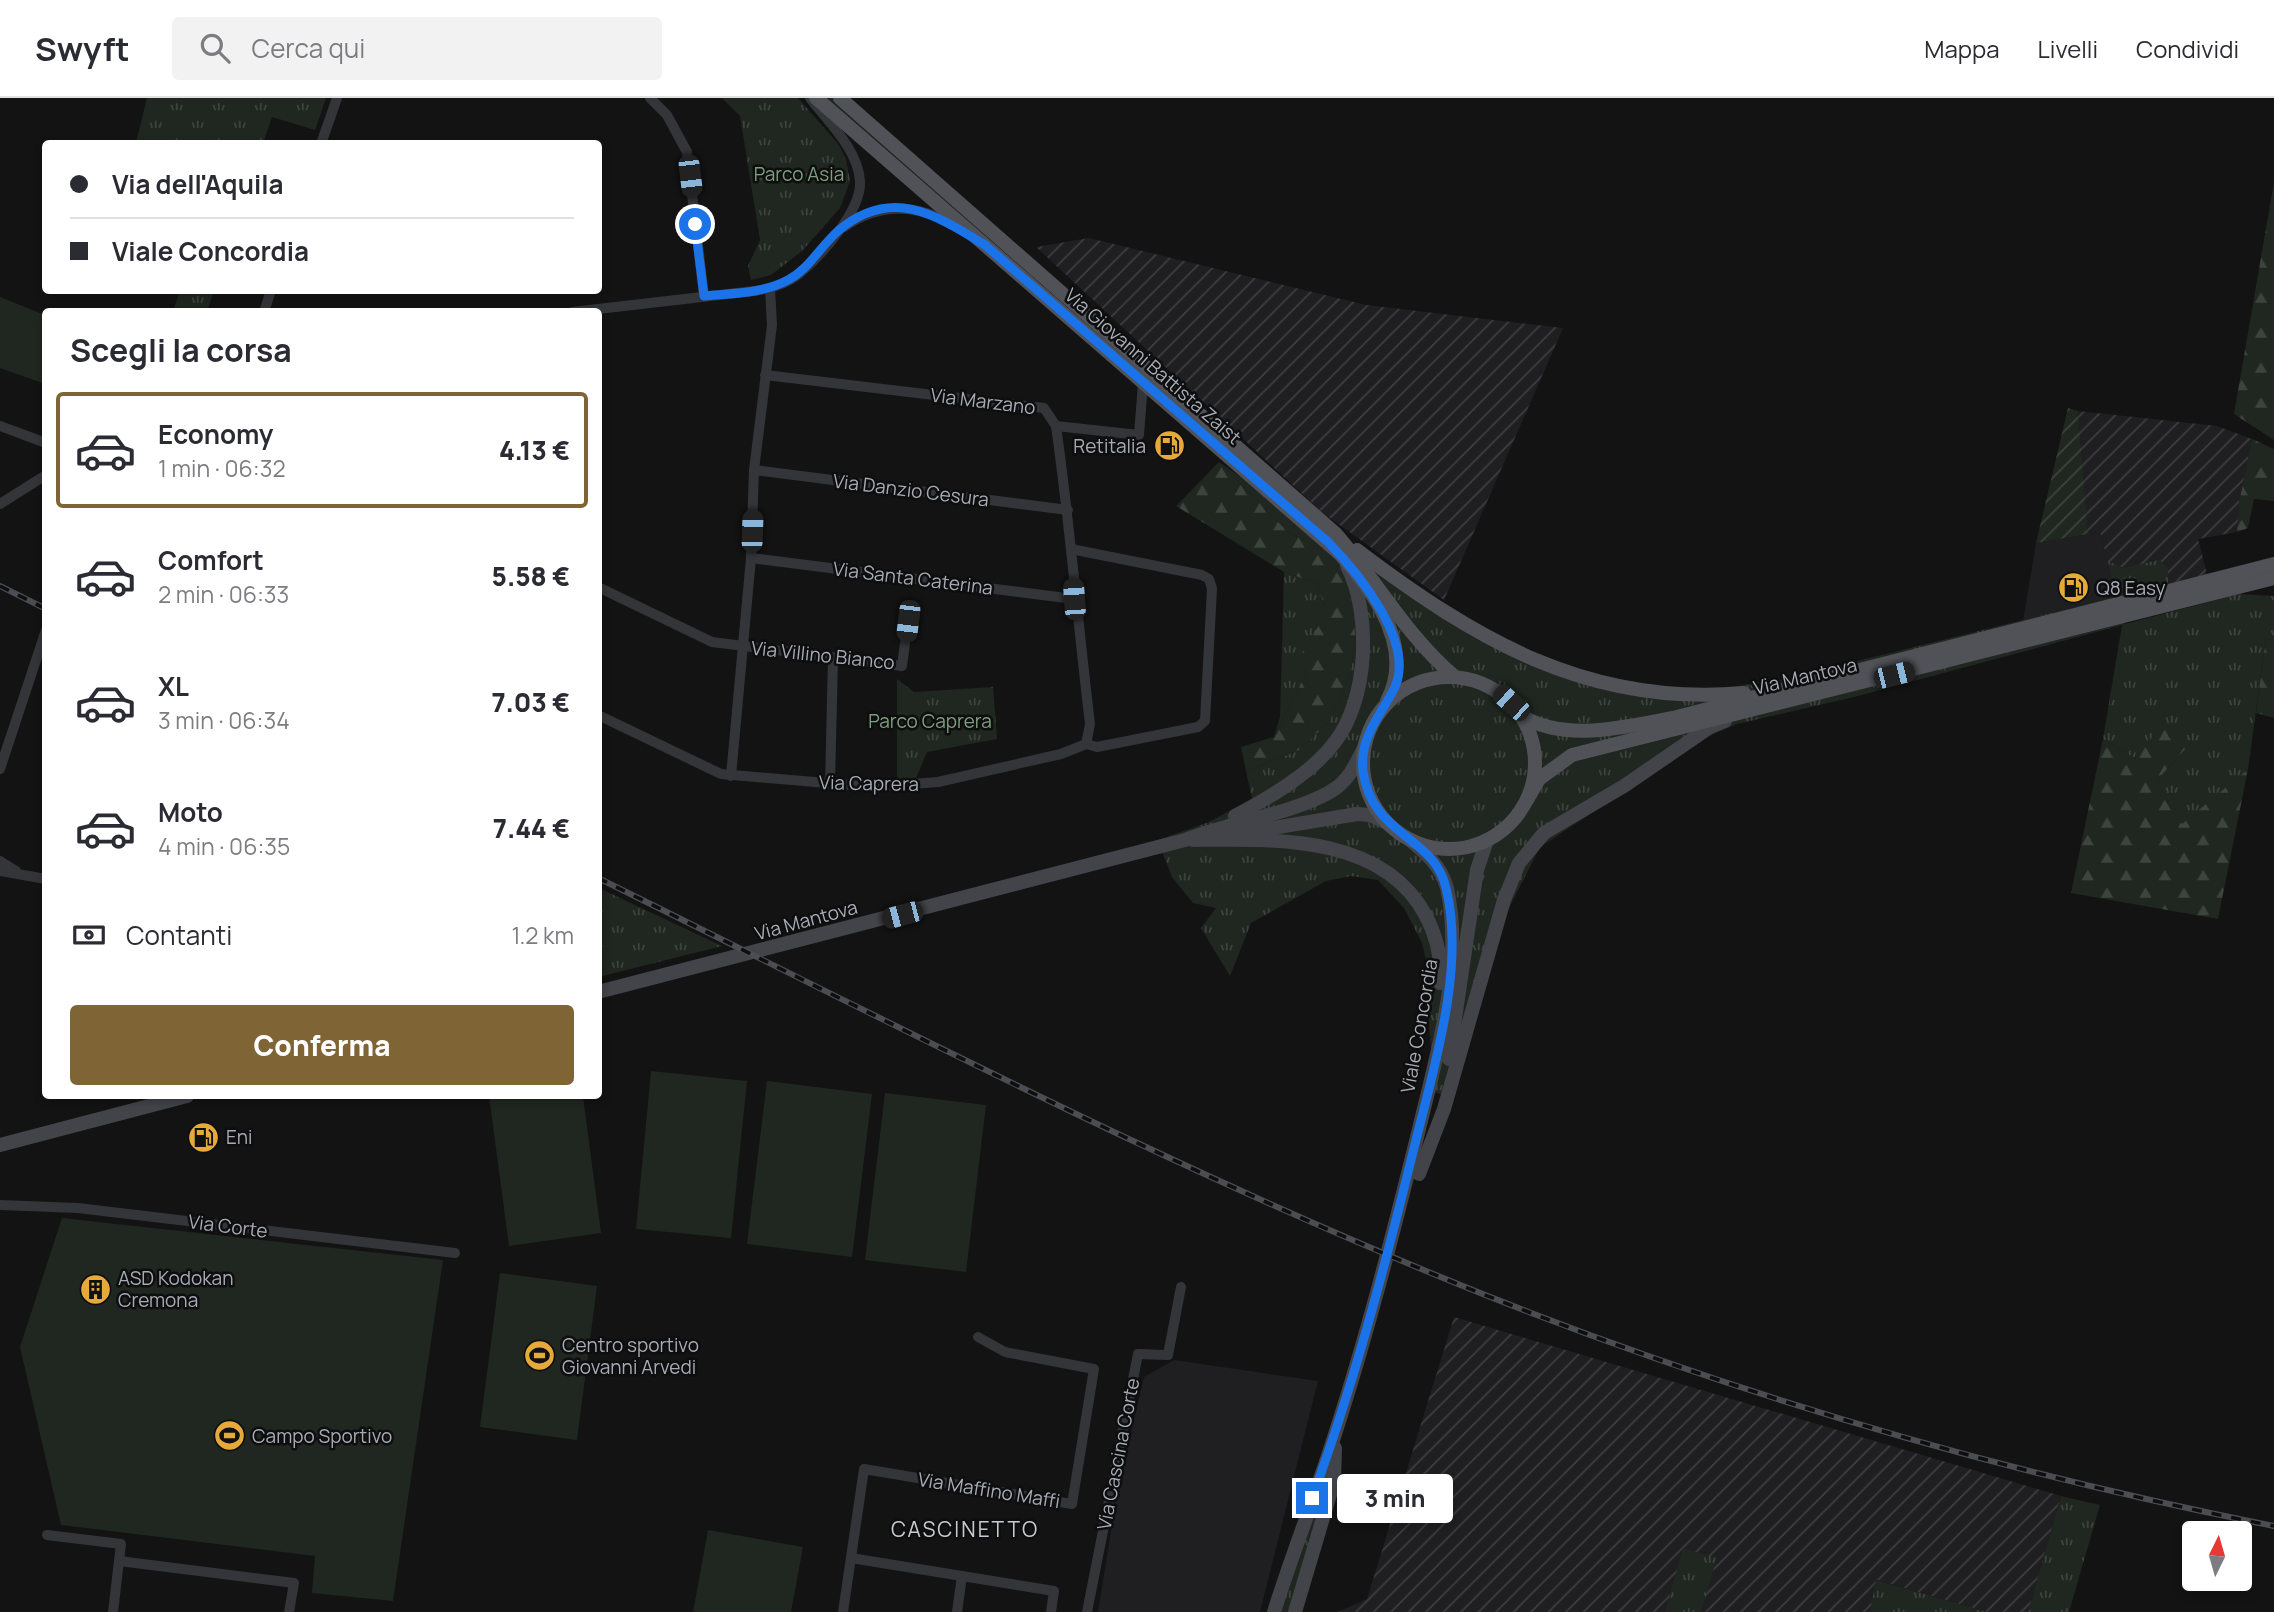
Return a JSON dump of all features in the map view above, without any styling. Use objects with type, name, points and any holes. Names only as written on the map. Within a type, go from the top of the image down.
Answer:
[{"type":"main road","name":"Via Giovanni Battista Zaist","points":[[816,98],[1340,554],[1371,592],[1394,644],[1398,674],[1387,701]]},
{"type":"main road","name":"Via Giovanni Battista Zaist","points":[[840,98],[1336,534],[1371,574],[1424,650],[1455,677]]},
{"type":"main road","points":[[1336,534],[1440,611],[1510,649],[1572,674],[1634,689],[1679,694],[1785,695]]},
{"type":"main road","points":[[1213,829],[1300,775],[1327,751],[1342,730],[1356,688],[1364,634],[1358,592],[1340,554]]},
{"type":"main road","name":"Via Mantova","points":[[1527,800],[1539,779],[1572,755],[2274,564]]},
{"type":"main road","name":"Via Mantova","points":[[1520,715],[1537,725],[1555,730],[1618,728],[1785,695],[2274,578]]},
{"type":"main road","points":[[1185,841],[1213,829],[1302,804],[1335,789],[1350,775],[1373,723],[1387,701],[1419,682],[1455,677],[1487,685],[1500,693],[1520,715],[1529,730],[1535,765],[1527,800],[1510,823],[1487,840],[1448,849],[1409,839],[1387,823],[1370,815],[1357,814],[1202,840]]},
{"type":"main road","points":[[1419,1174],[1444,1109],[1510,880],[1530,847],[1544,834],[1624,786],[1710,727],[1785,695]]},
{"type":"main road","points":[[1364,748],[1366,788],[1387,823]]},
{"type":"main road","name":"Viale Concordia","points":[[1274,1612],[1336,1433],[1384,1268],[1429,1086],[1449,976],[1449,906],[1441,873],[1432,858],[1409,839]]},
{"type":"main road","name":"Viale Concordia","points":[[1394,1231],[1419,1174],[1452,1047],[1476,870],[1487,840]]},
{"type":"main road","points":[[1185,841],[1297,844],[1347,852],[1376,863],[1416,897],[1439,950],[1441,972],[1429,1086]]},
{"type":"main road","name":"Via Mantova","points":[[602,991],[1185,841]]},
{"type":"main road","points":[[0,1145],[174,1099]]},
{"type":"main road","points":[[0,1137],[26,1136]]},
{"type":"main road","name":"Viale Concordia","points":[[1295,1612],[1334,1481],[1336,1433]]},
{"type":"street","points":[[322,140],[337,98]]},
{"type":"street","points":[[650,98],[667,115],[687,152],[704,296]]},
{"type":"street","points":[[602,308],[769,289],[800,273],[838,232],[857,203],[859,174],[852,152],[809,98]]},
{"type":"street","points":[[838,232],[863,215],[884,208],[901,208],[927,211],[985,245]]},
{"type":"street","points":[[732,776],[751,558],[754,470],[772,325],[769,289]]},
{"type":"street","name":"Via Marzano","points":[[765,375],[1044,408],[1056,426],[1139,435],[1143,383]]},
{"type":"street","points":[[0,426],[42,443]]},
{"type":"street","points":[[1056,426],[1068,510],[1074,599],[1090,724],[1086,744]]},
{"type":"street","name":"Via Danzio Cesura","points":[[754,470],[1068,510]]},
{"type":"street","points":[[0,504],[42,477]]},
{"type":"street","name":"Via Caprera","points":[[602,717],[721,774],[896,787],[938,782],[1061,754],[1086,744],[1097,747],[1198,727],[1205,720],[1212,588],[1209,579],[1202,575],[1071,550]]},
{"type":"street","name":"Via Santa Caterina","points":[[751,558],[1074,599]]},
{"type":"street","name":"Via Villino Bianco","points":[[602,589],[701,638],[743,647],[902,666],[908,621]]},
{"type":"street","points":[[0,769],[42,642]]},
{"type":"street","points":[[830,784],[833,658]]},
{"type":"street","points":[[0,861],[22,874]]},
{"type":"street","points":[[0,871],[42,878]]},
{"type":"street","name":"Via Corte","points":[[0,1205],[78,1208],[455,1253]]},
{"type":"street","name":"Via Cascina Corte","points":[[1087,1612],[1138,1354],[1168,1355],[1181,1287]]},
{"type":"street","name":"Via Maffino Maffi","points":[[843,1612],[864,1469],[1072,1504],[1094,1369],[1005,1352],[978,1337]]},
{"type":"street","points":[[47,1535],[121,1544],[113,1612]]},
{"type":"street","points":[[851,1558],[1054,1591],[1051,1612]]},
{"type":"street","points":[[119,1561],[294,1583],[289,1612]]},
{"type":"street","points":[[957,1612],[962,1576]]},
{"type":"shaded area","points":[[1089,238],[1366,305],[1563,328],[1444,600],[1323,513],[1036,247]]},
{"type":"shaded area","points":[[2078,411],[2217,426],[2252,439],[2239,503],[2237,532],[2198,539],[2207,574],[2117,597],[2100,532],[2088,533]]},
{"type":"shaded area","points":[[2100,532],[2117,597],[2023,621],[2036,543]]},
{"type":"shaded area","points":[[1454,1317],[2061,1496],[2028,1612],[1987,1612],[1877,1580],[1870,1612],[1338,1612],[1367,1599]]},
{"type":"shaded area","points":[[1174,1360],[1318,1381],[1260,1612],[1098,1612],[1118,1487],[1144,1377]]},
{"type":"green space","points":[[147,98],[326,98],[315,130],[272,117],[264,140],[137,140]]},
{"type":"green space","name":"Parco Asia","points":[[722,98],[798,98],[839,145],[846,159],[850,181],[840,208],[802,251],[771,275],[751,280],[748,266],[760,240],[740,116]]},
{"type":"green space","points":[[824,98],[837,98],[1039,280],[1037,282]]},
{"type":"green space","points":[[2274,182],[2274,440],[2234,414]]},
{"type":"green space","points":[[179,294],[213,294],[208,308],[174,308]]},
{"type":"green space","points":[[0,297],[42,314],[42,383],[0,368]]},
{"type":"green space","points":[[2068,408],[2078,411],[2088,533],[2100,532],[2036,543]]},
{"type":"green space","points":[[2252,439],[2274,449],[2274,501],[2254,499],[2248,528],[2237,532],[2239,503]]},
{"type":"green space","points":[[1219,462],[1464,631],[1554,670],[1636,693],[1717,689],[1785,679],[2116,597],[2108,561],[2124,568],[2159,560],[2168,567],[2168,585],[2117,597],[2125,624],[2239,594],[2274,596],[2274,642],[2266,638],[2248,769],[2182,825],[2156,781],[2190,744],[2136,759],[2103,739],[2122,625],[1854,697],[1737,724],[1709,736],[1540,847],[1508,910],[1444,1095],[1434,1092],[1429,1022],[1431,980],[1422,943],[1404,908],[1378,880],[1351,876],[1326,881],[1251,923],[1230,976],[1201,928],[1216,908],[1193,903],[1172,877],[1158,840],[1209,822],[1252,799],[1246,771],[1299,750],[1329,722],[1351,673],[1355,633],[1322,550],[1287,531]]},
{"type":"green space","points":[[1219,462],[1287,531],[1322,550],[1350,587],[1355,633],[1351,673],[1329,722],[1299,750],[1246,771],[1241,747],[1274,737],[1306,673],[1302,653],[1327,612],[1316,583],[1284,572],[1176,506]]},
{"type":"green space","points":[[1284,572],[1316,583],[1327,612],[1303,653],[1306,673],[1274,737],[1280,717]]},
{"type":"green space","points":[[2266,638],[2274,642],[2274,718],[2256,713]]},
{"type":"green space","name":"Parco Caprera","points":[[897,679],[914,692],[993,687],[997,739],[927,752],[916,778],[897,781]]},
{"type":"green space","points":[[2160,726],[2190,744],[2156,781],[2182,824],[2248,769],[2218,919],[2071,893],[2103,739],[2136,759]]},
{"type":"green space","points":[[602,889],[722,946],[602,976]]},
{"type":"green space","points":[[651,1071],[747,1081],[731,1238],[636,1229]]},
{"type":"green space","points":[[767,1081],[872,1094],[852,1257],[747,1244]]},
{"type":"green space","points":[[885,1093],[986,1105],[966,1272],[865,1260]]},
{"type":"green space","points":[[489,1099],[583,1099],[601,1233],[509,1246]]},
{"type":"green space","name":"Campo Sportivo","points":[[62,1218],[443,1260],[393,1601],[312,1593],[315,1556],[61,1525],[20,1347]]},
{"type":"green space","name":"Centro sportivo Giovanni Arvedi","points":[[500,1273],[597,1286],[577,1440],[480,1427]]},
{"type":"green space","points":[[1326,1484],[1290,1612],[1281,1612],[1302,1543]]},
{"type":"green space","points":[[2061,1496],[2100,1505],[2069,1612],[2028,1612]]},
{"type":"green space","points":[[708,1530],[803,1547],[791,1612],[693,1612]]},
{"type":"green space","points":[[1683,1548],[1717,1558],[1701,1612],[1665,1612]]},
{"type":"green space","points":[[1876,1580],[1987,1612],[1870,1612]]},
{"type":"railway","points":[[0,586],[42,607]]},
{"type":"railway","points":[[602,880],[1173,1160],[1290,1213],[1526,1311],[1709,1377],[1895,1435],[2084,1484],[2274,1526]]},
{"type":"place","name":"Retitalia","points":[[1169,446]]},
{"type":"place","name":"Q8 Easy","points":[[2073,588]]},
{"type":"place","name":"Eni","points":[[203,1137]]},
{"type":"place","name":"ASD Kodokan Cremona","points":[[95,1289]]},
{"type":"place","name":"Centro sportivo Giovanni Arvedi","points":[[539,1356]]},
{"type":"place","name":"Campo Sportivo","points":[[229,1436]]},
{"type":"district","name":"CASCINETTO","points":[[965,1529]]},
{"type":"route","points":[[695,224],[704,296],[769,289],[787,281],[800,273],[838,232],[863,215],[884,208],[927,211],[946,220],[985,245],[1328,542],[1371,592],[1381,611],[1394,644],[1398,674],[1396,685],[1373,723],[1364,748],[1366,788],[1387,823],[1432,858],[1441,873],[1446,886],[1451,927],[1449,976],[1440,1035],[1394,1231],[1336,1433],[1312,1498]]}]
